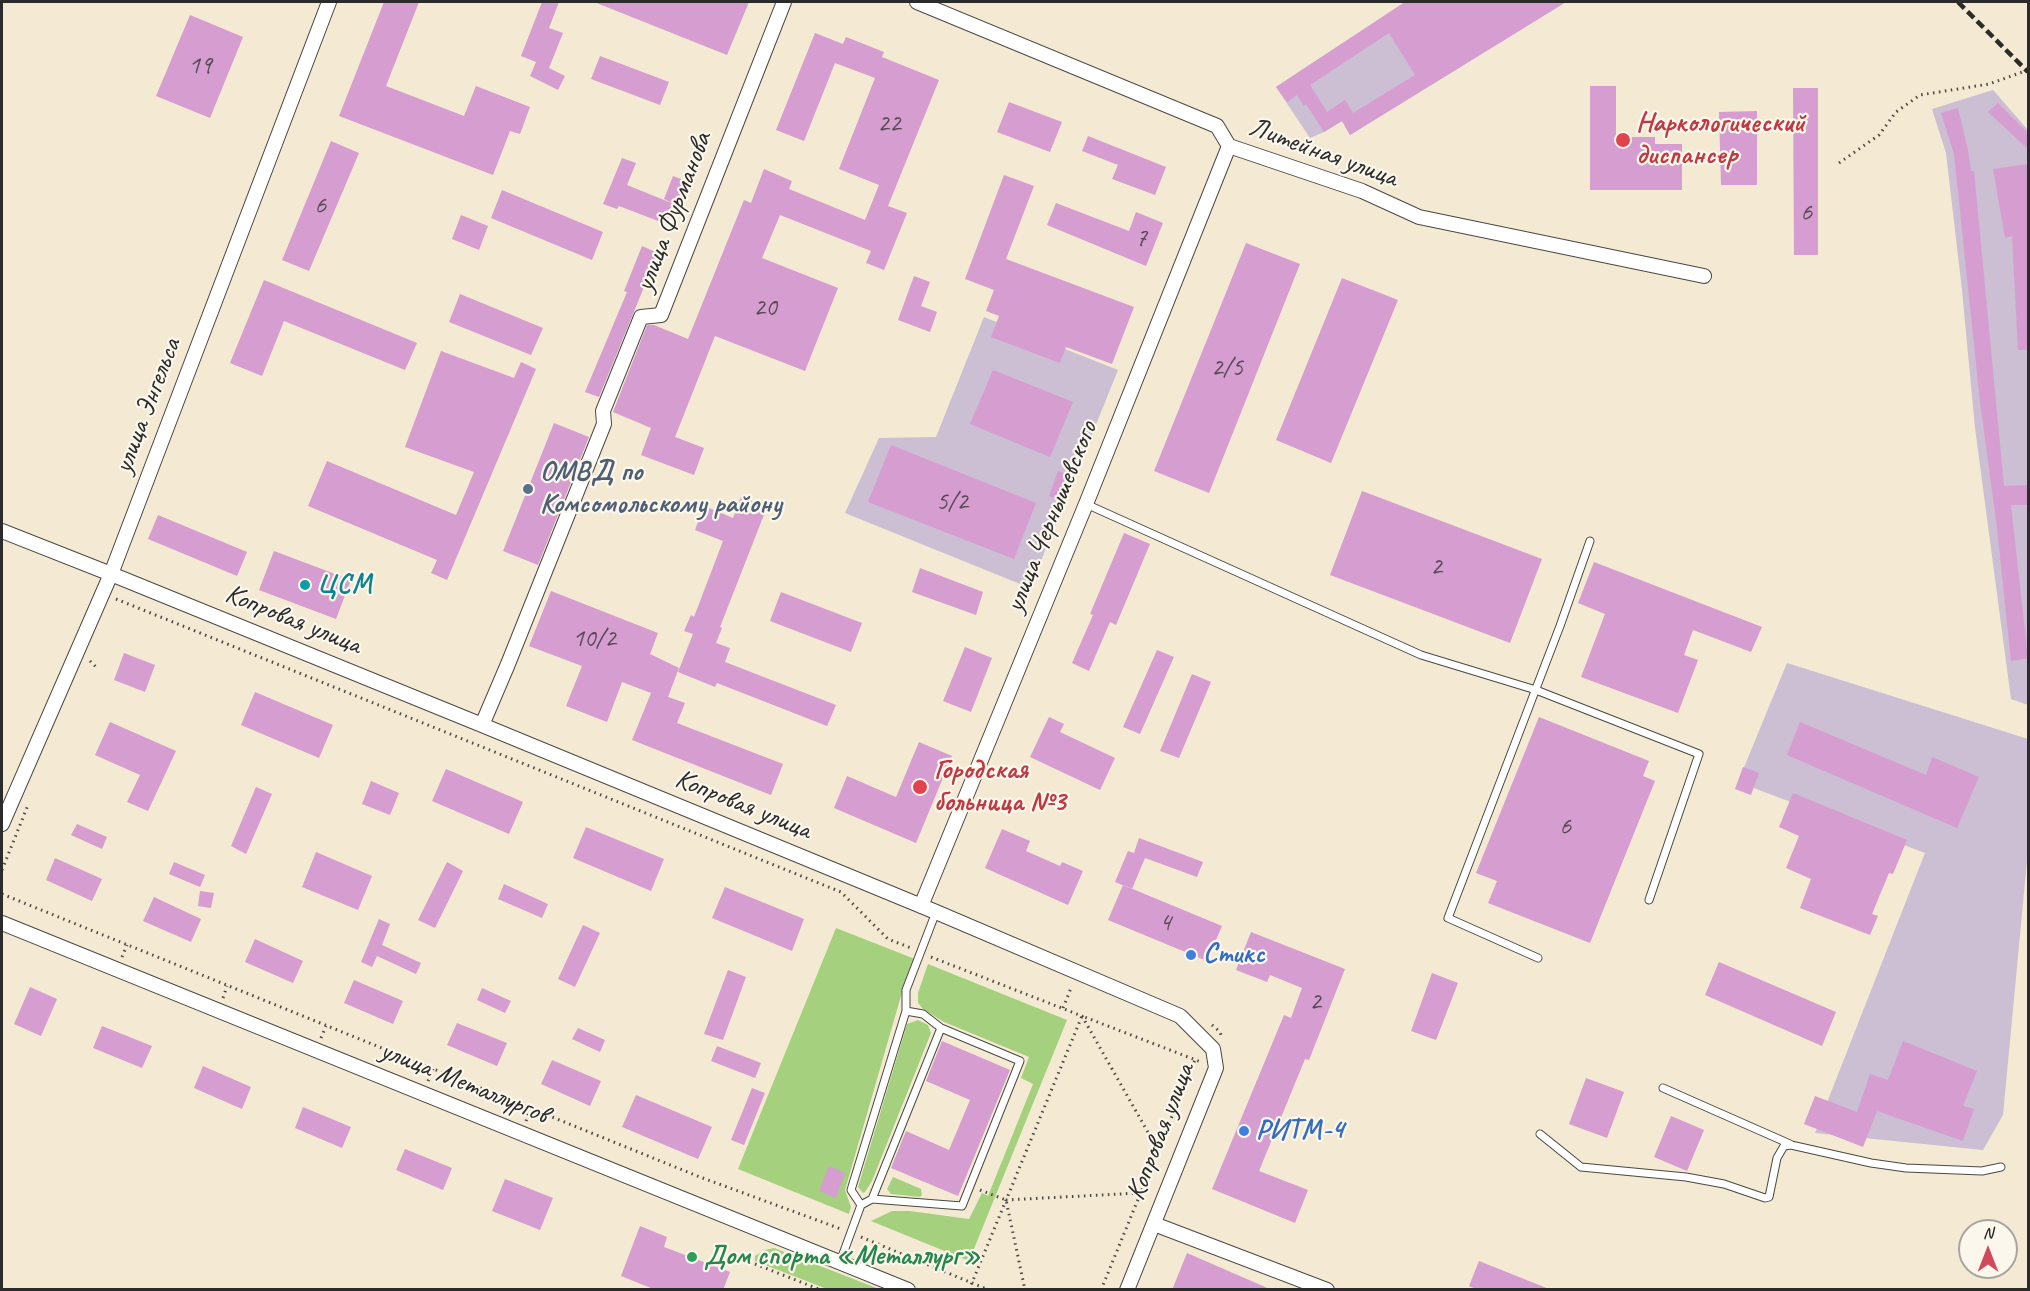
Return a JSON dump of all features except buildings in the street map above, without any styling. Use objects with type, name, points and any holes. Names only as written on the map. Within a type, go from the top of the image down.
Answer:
[{"type":"street","name":"улица Энгельса","points":[[2,824],[111,574],[329,2]]},
{"type":"street","name":"улица Фурманова","points":[[482,725],[604,424],[603,411],[641,317],[661,315],[784,2]]},
{"type":"street","name":"Литейная улица","points":[[916,2],[1217,126],[1229,147],[1362,191],[1419,218],[1704,276]]},
{"type":"street","name":"улица Чернышевского","points":[[921,906],[1229,147]]},
{"type":"street","name":"Копровая улица","points":[[2,531],[482,725],[936,912],[1180,1016],[1213,1049],[1216,1068],[1127,1290]]},
{"type":"street","name":"улица Металлургов","points":[[2,922],[908,1290]]},
{"type":"street","points":[[1154,1224],[1327,1290]]},
{"type":"lane","points":[[1086,504],[1421,656],[1536,690],[1699,754],[1649,900]]},
{"type":"lane","points":[[1538,958],[1448,918],[1536,690],[1590,541]]},
{"type":"lane","points":[[861,1205],[851,1190],[906,1011],[906,990],[936,912]]},
{"type":"lane","points":[[840,1262],[861,1205],[872,1199],[962,1206],[1020,1061],[941,1028],[923,1014],[906,1011]]},
{"type":"lane","points":[[872,1199],[941,1028]]},
{"type":"lane","points":[[1663,1088],[1791,1145],[1871,1163],[1906,1168],[1982,1171],[2001,1167]]},
{"type":"lane","points":[[1540,1134],[1581,1167],[1686,1176],[1724,1184],[1765,1198],[1769,1197],[1777,1158],[1784,1146],[1791,1145]]},
{"type":"path","points":[[1839,163],[1879,135],[1896,112],[1920,95],[1989,84],[2028,70]]},
{"type":"path","points":[[111,609],[116,598],[549,776],[841,892],[888,939],[1216,1068]]},
{"type":"path","points":[[88,660],[98,669]]},
{"type":"path","points":[[2,870],[29,803]]},
{"type":"path","points":[[2,894],[700,1177],[851,1232],[989,1290]]},
{"type":"path","points":[[1063,1008],[1071,988]]},
{"type":"path","points":[[1082,1016],[1158,1150]]},
{"type":"path","points":[[969,1290],[1082,1016]]},
{"type":"path","points":[[1206,1019],[1220,1032],[1222,1042]]},
{"type":"path","points":[[1101,1290],[1195,1060]]},
{"type":"path","points":[[970,1186],[1006,1200],[1140,1193]]},
{"type":"path","points":[[1006,1200],[1025,1290]]},
{"type":"path","points":[[755,1264],[821,1290]]},
{"type":"shaded area","points":[[1405,2],[1566,2],[1350,135],[1342,121],[1310,138],[1276,87]]},
{"type":"shaded area","points":[[1993,90],[2028,130],[2028,705],[2011,699],[1975,428],[1946,153],[1932,109]]},
{"type":"shaded area","points":[[984,317],[1118,370],[1030,588],[845,513],[879,438],[936,437]]},
{"type":"shaded area","points":[[1787,663],[2028,739],[2028,850],[2003,1115],[1983,1150],[1815,1133],[1925,853],[1738,782]]},
{"type":"green space","points":[[836,928],[915,959],[903,989],[845,1190],[851,1207],[849,1214],[738,1169]]},
{"type":"green space","points":[[928,964],[1067,1020],[969,1261],[871,1221],[892,1211],[910,1211],[969,1219],[982,1193],[988,1196],[1033,1084],[1021,1078],[1029,1057],[944,1022],[923,1009],[918,1003],[918,993]]},
{"type":"green space","points":[[918,1020],[928,1025],[931,1033],[872,1181],[863,1193],[858,1187],[907,1024]]},
{"type":"green space","points":[[893,1177],[921,1189],[922,1195],[920,1197],[891,1194],[887,1189]]},
{"type":"green space","points":[[774,1248],[879,1289],[827,1289],[755,1261],[755,1256]]},
{"type":"railway","points":[[1958,2],[2028,72]]},
{"type":"place","name":"Наркологический диспансер","points":[[1623,140]]},
{"type":"place","name":"ОМВД по Комсомольскому району","points":[[528,489]]},
{"type":"place","name":"ЦСМ","points":[[305,585]]},
{"type":"place","name":"Городская больница №3","points":[[920,787]]},
{"type":"place","name":"Стикс","points":[[1191,955]]},
{"type":"place","name":"РИТМ-4","points":[[1244,1131]]},
{"type":"place","name":"Дом спорта «Металлург»","points":[[692,1257]]}]
